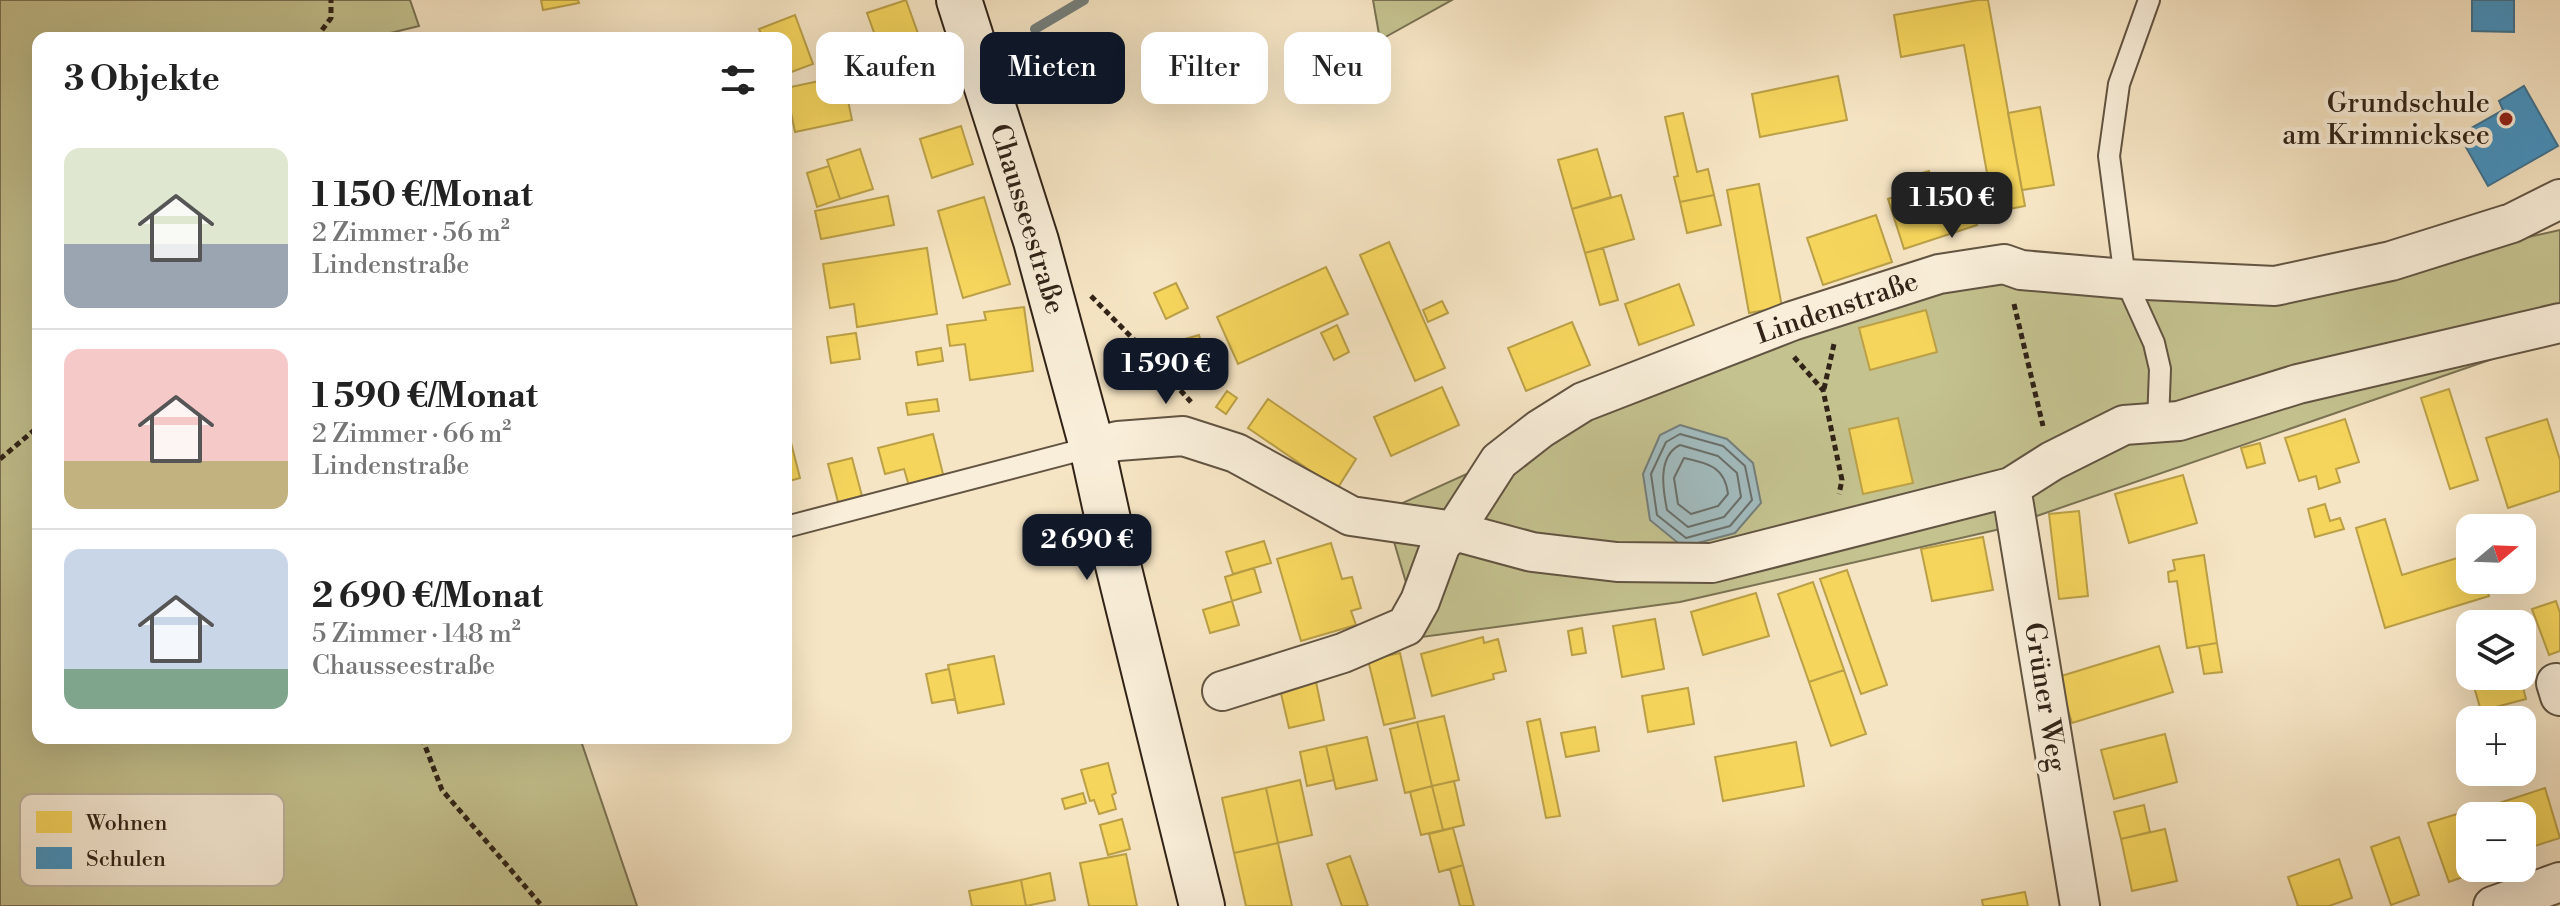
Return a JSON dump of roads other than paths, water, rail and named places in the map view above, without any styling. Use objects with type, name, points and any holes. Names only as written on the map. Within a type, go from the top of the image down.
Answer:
[{"type":"main road","name":"Chausseestraße","points":[[959,0],[1036,241],[1092,447],[1202,906]]},
{"type":"street","name":"Lindenstraße","points":[[1222,691],[1343,653],[1406,626],[1420,601],[1441,544],[1454,531],[1499,461],[1540,429],[1583,402],[1769,330],[1939,274],[2004,264],[2021,270],[2125,279],[2275,286],[2391,261],[2512,223],[2560,199]]},
{"type":"street","points":[[1092,447],[1118,441],[1183,436],[1236,453],[1351,516],[1454,531],[1532,552],[1617,562],[1712,563],[2011,487],[2052,461],[2124,425],[2179,421],[2298,384],[2560,323]]},
{"type":"street","name":"Grüner Weg","points":[[2011,487],[2080,906]]},
{"type":"street","points":[[2493,906],[2560,882]]},
{"type":"lane","points":[[2149,0],[2119,84],[2109,156],[2125,279],[2154,343],[2160,369],[2158,423]]},
{"type":"lane","points":[[792,525],[1092,447]]},
{"type":"water","points":[[1680,425],[1727,439],[1753,463],[1761,503],[1735,533],[1683,547],[1650,520],[1643,474],[1660,435]]},
{"type":"waterway","points":[[1035,29],[1084,0]]},
{"type":"place","name":"Grundschule am Krimnicksee","points":[[2506,119]]}]
